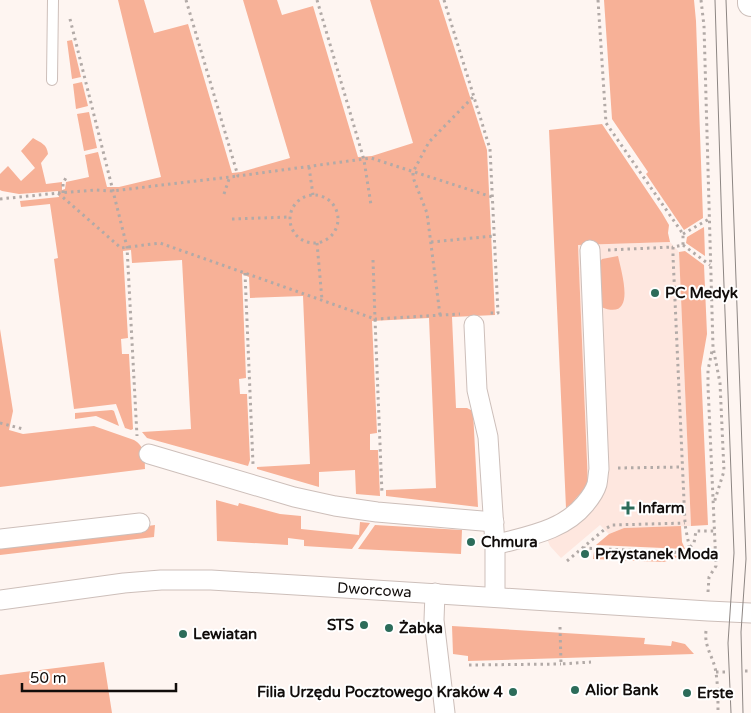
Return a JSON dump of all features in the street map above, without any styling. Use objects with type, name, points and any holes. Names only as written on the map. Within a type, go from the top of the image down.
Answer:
[{"type":"street","points":[[495,545],[556,527],[568,520],[580,510],[596,485],[599,469],[590,250]]},
{"type":"street","points":[[473,318],[477,390],[488,437],[494,522],[495,597]]},
{"type":"street","points":[[149,454],[294,497],[335,506],[377,512],[494,522]]},
{"type":"street","points":[[0,539],[140,523]]},
{"type":"street","name":"Dworcowa","points":[[0,600],[124,583],[161,580],[211,580],[751,613]]},
{"type":"street","points":[[435,593],[434,620],[445,713]]},
{"type":"lane","points":[[52,80],[53,0]]},
{"type":"path","points":[[186,0],[238,176]]},
{"type":"path","points":[[317,0],[364,160],[371,205]]},
{"type":"path","points":[[61,193],[121,248],[160,243],[375,319],[440,315],[473,318],[498,312],[490,150],[444,0]]},
{"type":"path","points":[[598,0],[606,123],[683,234],[683,245]]},
{"type":"path","points":[[701,0],[704,26],[713,347],[720,383],[724,471],[714,503]]},
{"type":"path","points":[[69,17],[127,247],[137,436]]},
{"type":"path","points":[[440,315],[428,213],[414,180],[413,172],[429,142],[473,97]]},
{"type":"path","points":[[0,199],[95,190],[112,191],[371,158],[492,197]]},
{"type":"path","points":[[309,166],[313,195]]},
{"type":"path","points":[[61,193],[67,176]]},
{"type":"path","points":[[224,194],[230,176]]},
{"type":"path","points":[[313,195],[321,196],[334,206],[338,214],[338,222],[336,230],[331,237],[324,241],[309,243],[296,235],[292,229],[290,217],[294,206],[299,201],[313,195]]},
{"type":"path","points":[[232,219],[290,217]]},
{"type":"path","points":[[683,234],[710,219]]},
{"type":"path","points":[[431,242],[494,236]]},
{"type":"path","points":[[316,243],[322,300]]},
{"type":"path","points":[[590,250],[683,245],[711,266]]},
{"type":"path","points":[[582,548],[690,554],[685,523],[673,247]]},
{"type":"path","points":[[374,260],[383,500]]},
{"type":"path","points":[[245,273],[253,470]]},
{"type":"path","points":[[707,598],[709,577],[716,566],[708,370],[713,347]]},
{"type":"path","points":[[0,423],[23,429]]},
{"type":"path","points":[[599,469],[683,466]]},
{"type":"path","points":[[567,561],[612,525],[685,523]]},
{"type":"path","points":[[690,547],[694,543],[696,531],[715,531]]},
{"type":"path","points":[[560,628],[561,664]]},
{"type":"path","points":[[706,632],[706,646],[716,672],[718,713]]},
{"type":"path","points":[[469,665],[591,662]]},
{"type":"path","points":[[745,671],[751,671]]},
{"type":"path","points":[[716,672],[725,672]]},
{"type":"shaded area","points":[[118,0],[144,0],[154,33],[188,24],[232,173],[290,158],[243,0],[277,0],[282,15],[313,6],[358,157],[372,156],[413,143],[370,0],[439,0],[487,150],[495,315],[452,317],[456,408],[467,408],[473,411],[478,507],[386,496],[386,490],[436,488],[429,318],[372,321],[377,433],[370,434],[370,450],[378,450],[380,496],[356,494],[355,470],[319,472],[319,487],[257,469],[257,467],[310,464],[303,296],[250,298],[249,277],[242,274],[246,378],[239,379],[240,394],[247,394],[250,460],[248,466],[147,438],[142,432],[191,429],[182,260],[132,263],[131,250],[123,251],[128,338],[121,339],[122,354],[129,354],[133,429],[125,428],[116,404],[74,409],[54,259],[58,258],[50,204],[21,207],[20,201],[59,197],[58,191],[19,194],[2,191],[0,190],[0,174],[8,166],[21,181],[35,168],[21,151],[33,138],[43,144],[48,154],[41,163],[46,184],[62,182],[62,190],[65,189],[66,182],[89,177],[85,155],[98,152],[107,187],[119,187],[161,177]]},
{"type":"shaded area","points":[[604,0],[694,0],[703,218],[684,230],[612,119]]},
{"type":"shaded area","points":[[72,40],[81,77],[72,79],[67,41]]},
{"type":"shaded area","points":[[82,82],[88,106],[76,109],[73,84]]},
{"type":"shaded area","points":[[89,112],[97,148],[84,151],[77,114]]},
{"type":"shaded area","points":[[602,124],[669,225],[670,242],[578,245],[588,485],[566,508],[549,130]]},
{"type":"shaded area","points":[[704,227],[705,256],[686,243],[687,237]]},
{"type":"shaded area","points":[[670,242],[679,252],[691,526],[624,528],[609,534],[600,525],[561,558],[550,546],[543,529],[589,496],[578,245]]},
{"type":"shaded area","points":[[685,251],[704,265],[707,334],[701,368],[708,525],[691,526],[679,252]]},
{"type":"shaded area","points":[[618,256],[625,294],[619,308],[612,310],[601,307],[598,264],[602,259]]},
{"type":"shaded area","points":[[0,329],[13,411],[9,430],[23,434],[94,426],[138,443],[144,453],[145,469],[0,487]]},
{"type":"shaded area","points":[[112,410],[119,426],[96,416],[75,419],[75,413]]},
{"type":"shaded area","points":[[216,500],[238,506],[239,503],[280,514],[301,516],[301,529],[359,535],[360,522],[370,523],[352,549],[304,546],[304,540],[288,538],[288,545],[217,541]]},
{"type":"shaded area","points":[[155,525],[154,537],[0,555],[0,545]]},
{"type":"shaded area","points":[[375,525],[462,530],[461,554],[358,549]]},
{"type":"shaded area","points":[[681,526],[682,542],[685,549],[596,545],[609,534],[624,528]]},
{"type":"shaded area","points":[[594,552],[681,556],[664,562],[593,559]]},
{"type":"shaded area","points":[[452,626],[645,638],[644,644],[671,646],[672,641],[685,644],[694,654],[468,661],[468,656],[453,654]]},
{"type":"shaded area","points":[[104,662],[112,713],[0,713],[0,675]]},
{"type":"tram line","points":[[715,0],[734,553],[728,643],[731,713]]},
{"type":"tram line","points":[[726,0],[746,559],[741,632],[743,713]]},
{"type":"place","name":"PC Medyk","points":[[655,293]]},
{"type":"place","name":"Infarm","points":[[628,508]]},
{"type":"place","name":"Chmura","points":[[471,542]]},
{"type":"place","name":"Przystanek Moda","points":[[585,554]]},
{"type":"place","name":"STS","points":[[364,625]]},
{"type":"place","name":"Żabka","points":[[389,628]]},
{"type":"place","name":"Lewiatan","points":[[183,634]]},
{"type":"place","name":"Alior Bank","points":[[575,690]]},
{"type":"place","name":"Filia Urzędu Pocztowego Kraków 4","points":[[513,692]]},
{"type":"place","name":"Erste","points":[[687,693]]}]
